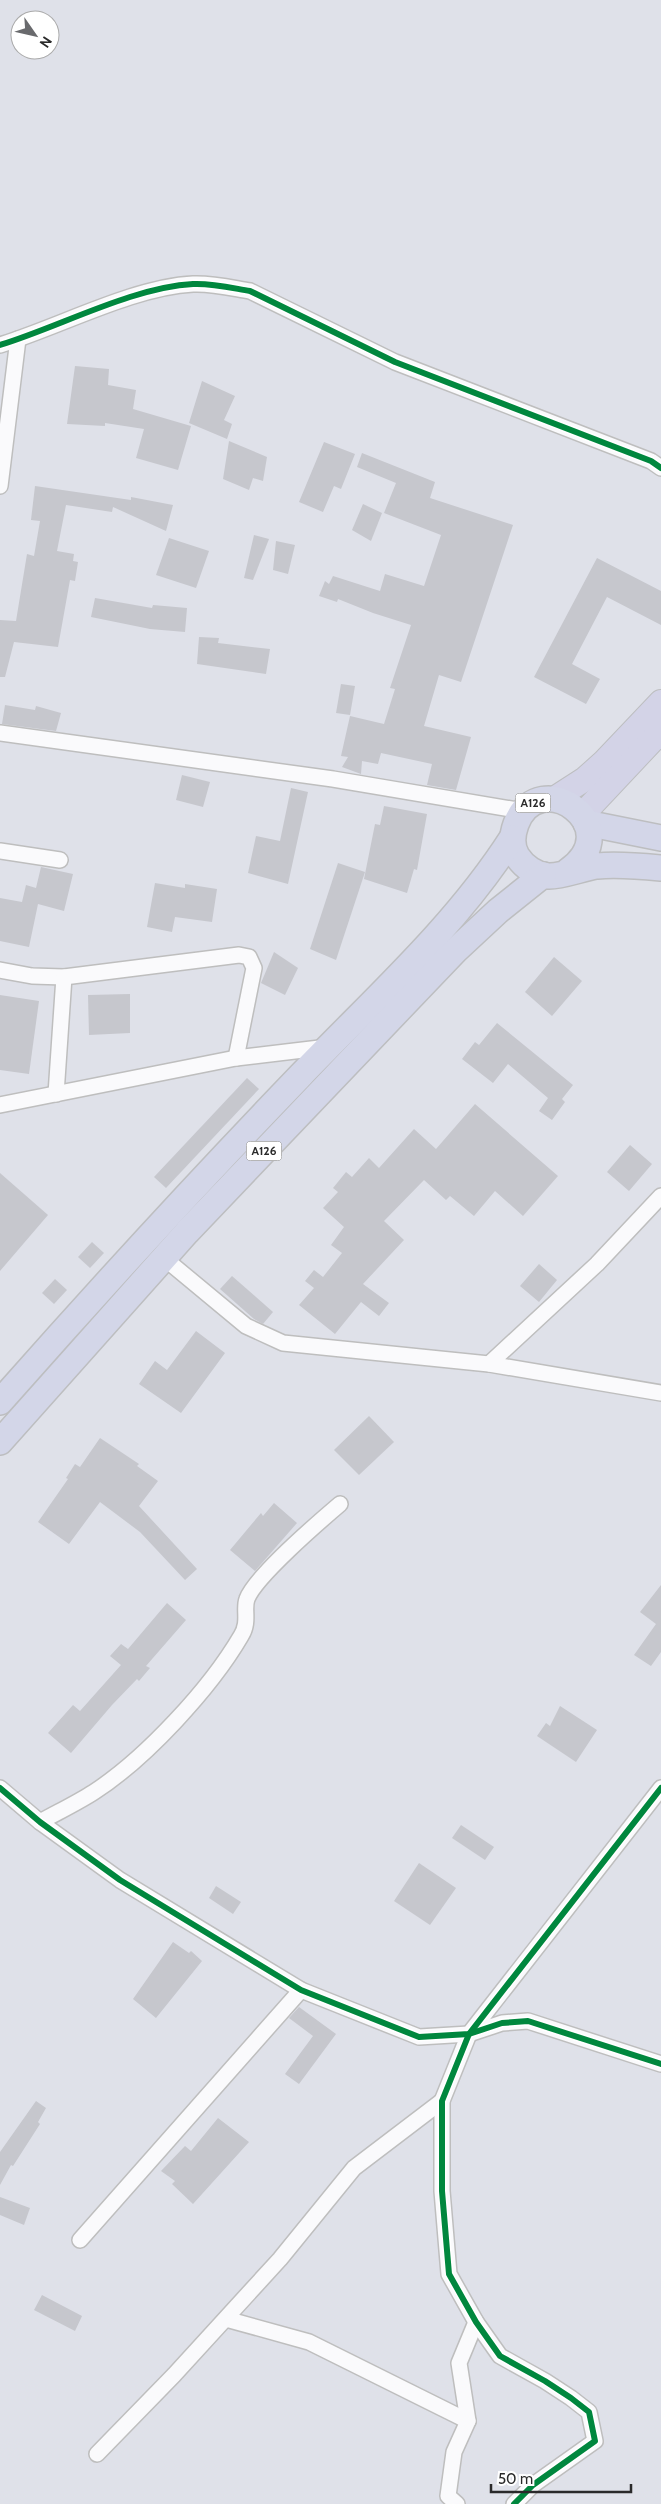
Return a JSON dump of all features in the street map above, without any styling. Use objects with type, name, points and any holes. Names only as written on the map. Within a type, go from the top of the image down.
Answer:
[{"type":"highway","name":"A126","points":[[0,1402],[146,1239],[440,931],[512,838],[523,811],[537,801],[554,799],[565,801],[584,819],[661,838]]},
{"type":"highway","points":[[568,871],[584,856],[589,834],[584,819]]},
{"type":"highway","points":[[512,838],[516,855],[521,862],[543,875]]},
{"type":"highway","name":"A126","points":[[0,1442],[164,1258],[455,951],[498,910],[543,875],[550,876],[600,866],[661,868]]},
{"type":"main road","points":[[554,799],[585,778],[604,762],[661,702]]},
{"type":"main road","points":[[584,819],[661,731]]},
{"type":"street","points":[[0,345],[150,292],[193,284],[250,291],[395,362],[651,461],[661,468]]},
{"type":"street","points":[[0,486],[18,340]]},
{"type":"street","points":[[0,733],[334,779],[523,811]]},
{"type":"street","points":[[0,851],[60,860]]},
{"type":"street","points":[[0,970],[10,973],[64,977],[239,955],[249,957],[254,968],[236,1058]]},
{"type":"street","points":[[56,1094],[64,977]]},
{"type":"street","points":[[0,1104],[236,1058],[328,1047]]},
{"type":"street","points":[[489,1364],[597,1264],[661,1196]]},
{"type":"street","points":[[164,1258],[246,1326],[283,1343],[489,1364],[661,1393]]},
{"type":"street","points":[[40,1822],[94,1792],[125,1769],[194,1702],[242,1634],[247,1618],[246,1599],[260,1580],[340,1504]]},
{"type":"street","points":[[0,1788],[40,1822],[120,1880],[301,1990],[419,2037],[469,2034],[502,2023],[528,2021],[661,2064]]},
{"type":"street","points":[[514,2504],[533,2485],[595,2441],[589,2412],[558,2389],[500,2356],[476,2322],[449,2274],[442,2191],[442,2101],[469,2034],[661,1788]]},
{"type":"street","points":[[80,2240],[301,1990]]},
{"type":"street","points":[[97,2454],[226,2319],[280,2259],[354,2168],[442,2101]]},
{"type":"street","points":[[226,2319],[309,2342],[468,2421]]},
{"type":"street","points":[[457,2504],[448,2496],[454,2452],[468,2421],[459,2363],[476,2322]]},
{"type":"building","points":[[75,366],[109,369],[108,385],[136,390],[133,409],[191,426],[178,470],[136,458],[144,429],[105,423],[105,426],[67,424]]},
{"type":"building","points":[[202,381],[235,396],[224,420],[232,424],[227,439],[189,423]]},
{"type":"building","points":[[229,441],[267,457],[263,481],[253,478],[249,490],[223,479]]},
{"type":"building","points":[[324,442],[355,454],[341,489],[334,486],[323,512],[299,502]]},
{"type":"building","points":[[362,453],[435,482],[430,498],[513,525],[461,682],[439,675],[424,726],[471,737],[456,790],[427,785],[432,764],[381,753],[378,764],[362,761],[361,774],[342,767],[348,757],[341,756],[350,716],[384,724],[395,689],[390,688],[411,625],[338,599],[337,602],[319,596],[325,581],[329,584],[333,576],[380,591],[385,574],[424,586],[441,535],[384,513],[396,483],[357,467]]},
{"type":"building","points":[[35,486],[131,500],[131,497],[173,505],[166,531],[113,507],[112,512],[66,505],[57,551],[74,554],[73,561],[78,562],[75,581],[70,580],[58,647],[14,642],[5,677],[0,677],[0,620],[16,621],[27,554],[34,556],[40,521],[31,520]]},
{"type":"building","points":[[363,504],[382,513],[371,541],[352,530]]},
{"type":"building","points":[[254,535],[269,539],[253,580],[244,578]]},
{"type":"building","points":[[169,538],[209,551],[196,588],[156,575]]},
{"type":"building","points":[[276,541],[295,545],[288,574],[273,570]]},
{"type":"building","points":[[597,558],[661,591],[661,625],[607,597],[572,664],[600,679],[586,704],[534,677]]},
{"type":"building","points":[[95,598],[152,608],[153,605],[187,608],[185,632],[150,629],[91,617]]},
{"type":"building","points":[[199,637],[219,638],[218,643],[270,649],[266,674],[197,664]]},
{"type":"building","points":[[341,684],[355,686],[350,715],[336,713]]},
{"type":"building","points":[[5,705],[35,710],[36,706],[61,713],[56,731],[2,724]]},
{"type":"building","points":[[182,775],[210,782],[203,807],[176,800]]},
{"type":"building","points":[[291,788],[308,792],[288,884],[248,873],[256,836],[280,841]]},
{"type":"building","points":[[384,806],[427,814],[417,870],[414,869],[407,893],[364,879],[375,824],[380,825]]},
{"type":"building","points":[[338,863],[365,872],[336,960],[310,949]]},
{"type":"building","points":[[41,867],[73,874],[64,911],[38,904],[29,947],[0,941],[0,898],[22,902],[26,885],[36,888]]},
{"type":"building","points":[[155,883],[185,888],[185,884],[217,889],[212,922],[175,917],[172,932],[147,927]]},
{"type":"building","points":[[274,952],[298,968],[285,995],[261,983]]},
{"type":"building","points":[[554,957],[582,981],[552,1016],[525,992]]},
{"type":"building","points":[[130,994],[130,1033],[89,1035],[88,995]]},
{"type":"building","points":[[0,995],[39,1001],[29,1074],[0,1070]]},
{"type":"building","points":[[497,1023],[573,1085],[562,1099],[565,1102],[552,1120],[539,1111],[548,1098],[508,1064],[493,1083],[462,1059],[475,1042],[479,1045]]},
{"type":"building","points":[[247,1078],[259,1089],[166,1188],[154,1177]]},
{"type":"building","points":[[475,1104],[558,1176],[523,1216],[495,1191],[474,1216],[450,1196],[446,1200],[424,1180],[384,1221],[404,1240],[363,1284],[389,1303],[379,1316],[361,1302],[335,1334],[299,1305],[314,1288],[305,1281],[314,1270],[323,1277],[342,1253],[331,1245],[344,1227],[323,1208],[338,1192],[333,1188],[346,1172],[352,1177],[369,1158],[379,1168],[414,1129],[436,1149]]},
{"type":"building","points":[[630,1145],[652,1164],[629,1191],[607,1172]]},
{"type":"building","points":[[0,1173],[48,1215],[0,1271]]},
{"type":"building","points":[[92,1242],[104,1253],[90,1268],[78,1257]]},
{"type":"building","points":[[539,1264],[557,1280],[539,1302],[520,1286]]},
{"type":"building","points":[[232,1276],[273,1312],[263,1324],[254,1319],[220,1289]]},
{"type":"building","points":[[55,1279],[67,1290],[54,1304],[42,1293]]},
{"type":"building","points":[[196,1331],[225,1353],[181,1413],[139,1384],[155,1361],[167,1370]]},
{"type":"building","points":[[369,1416],[394,1442],[359,1475],[334,1450]]},
{"type":"building","points":[[100,1438],[139,1464],[137,1466],[158,1481],[139,1506],[197,1569],[185,1580],[140,1532],[100,1502],[69,1544],[38,1522],[68,1479],[66,1478],[75,1464],[80,1467]]},
{"type":"building","points":[[274,1503],[297,1523],[255,1571],[230,1550],[261,1513],[263,1516]]},
{"type":"building","points":[[661,1585],[661,1652],[651,1666],[634,1655],[656,1624],[640,1612]]},
{"type":"building","points":[[167,1603],[186,1620],[146,1666],[150,1668],[139,1681],[137,1679],[112,1705],[71,1753],[48,1733],[73,1705],[80,1711],[121,1665],[110,1656],[121,1644],[128,1649]]},
{"type":"building","points":[[560,1706],[597,1730],[576,1762],[537,1736],[546,1723],[550,1726]]},
{"type":"building","points":[[461,1825],[494,1847],[485,1860],[452,1838]]},
{"type":"building","points":[[419,1863],[456,1888],[430,1925],[394,1901]]},
{"type":"building","points":[[216,1886],[241,1902],[233,1914],[209,1898]]},
{"type":"building","points":[[173,1942],[189,1953],[191,1951],[202,1961],[156,2018],[133,1999]]},
{"type":"building","points":[[299,2007],[336,2034],[299,2084],[285,2074],[313,2036],[289,2018]]},
{"type":"building","points":[[36,2101],[46,2108],[38,2122],[40,2124],[13,2166],[11,2165],[0,2185],[0,2152]]},
{"type":"building","points":[[218,2118],[249,2142],[193,2204],[172,2184],[175,2181],[161,2171],[185,2146],[191,2151]]},
{"type":"building","points":[[0,2197],[30,2208],[24,2225],[0,2215]]},
{"type":"building","points":[[42,2295],[82,2316],[75,2331],[34,2310]]},
{"type":"cycle path","points":[[0,345],[146,292],[193,284],[207,284],[250,291],[395,362],[651,461],[661,468]]},
{"type":"cycle path","points":[[0,1788],[40,1822],[120,1880],[301,1990],[419,2037],[469,2034],[502,2023],[528,2021],[661,2064]]},
{"type":"cycle path","points":[[514,2504],[533,2485],[595,2441],[589,2412],[545,2381],[500,2356],[476,2322],[449,2274],[442,2191],[442,2101],[469,2034],[661,1788]]}]
